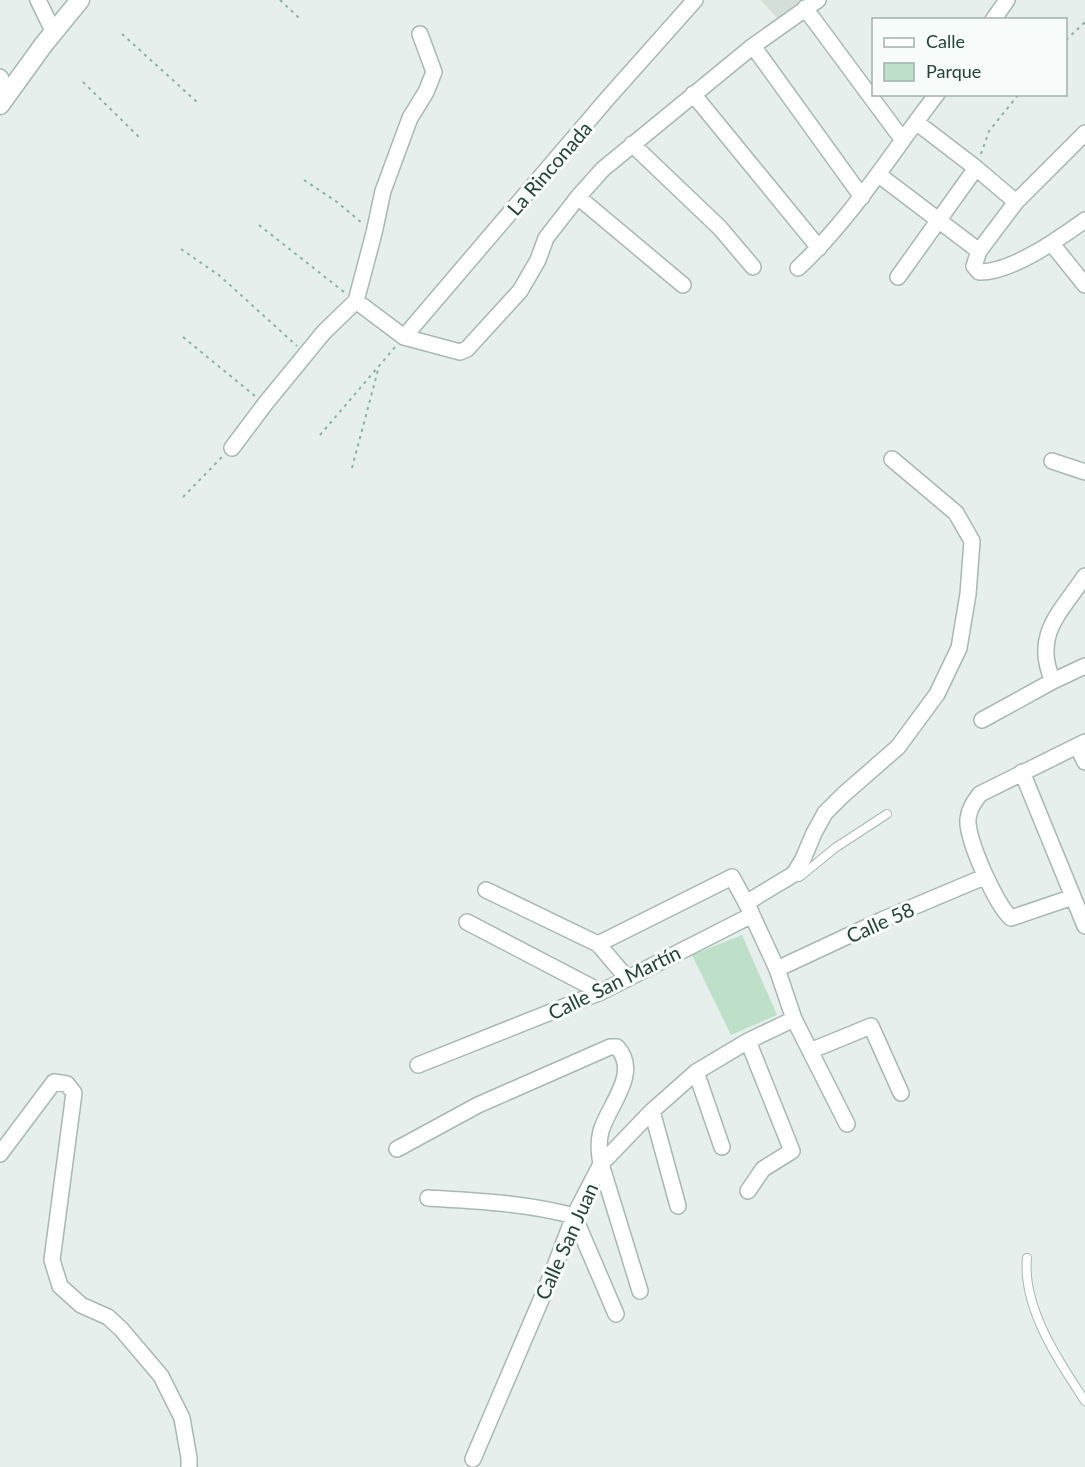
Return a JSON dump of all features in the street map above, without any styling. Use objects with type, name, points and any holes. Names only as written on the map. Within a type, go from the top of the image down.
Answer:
[{"type":"street","points":[[38,0],[54,33]]},
{"type":"street","points":[[3,92],[80,0]]},
{"type":"street","name":"La Rinconada","points":[[404,337],[607,99],[695,0]]},
{"type":"street","points":[[994,18],[1006,0]]},
{"type":"street","points":[[356,301],[404,337],[460,352],[466,349],[520,291],[538,260],[546,238],[603,169],[753,46],[812,4],[872,94]]},
{"type":"street","points":[[232,448],[324,332],[356,301],[383,191],[410,118],[426,92],[434,72],[420,34]]},
{"type":"street","points":[[753,46],[862,197]]},
{"type":"street","points":[[693,94],[819,248]]},
{"type":"street","points":[[873,96],[902,139]]},
{"type":"street","points":[[798,268],[819,248],[862,197],[936,96]]},
{"type":"street","points":[[916,122],[1016,202]]},
{"type":"street","points":[[1085,133],[1016,202],[979,252],[974,266],[979,272],[989,272],[1052,244],[1085,220]]},
{"type":"street","points":[[632,144],[720,228],[753,267]]},
{"type":"street","points":[[898,277],[976,168]]},
{"type":"street","points":[[879,175],[979,252]]},
{"type":"street","points":[[578,197],[683,285]]},
{"type":"street","points":[[1052,244],[1085,285]]},
{"type":"street","points":[[794,874],[825,813],[898,747],[937,694],[959,648],[968,594],[972,541],[956,513],[892,459]]},
{"type":"street","points":[[1052,461],[1085,472]]},
{"type":"street","points":[[1053,681],[1046,666],[1045,647],[1050,626],[1078,593],[1085,576]]},
{"type":"street","points":[[982,720],[1085,666]]},
{"type":"street","points":[[1073,897],[1011,918],[984,877],[968,821],[972,806],[980,794],[1022,772],[1081,744],[1085,762]]},
{"type":"street","points":[[1022,772],[1085,926]]},
{"type":"street","name":"Calle San Martín","points":[[418,1065],[601,992],[749,909],[794,874]]},
{"type":"street","points":[[598,944],[732,877],[777,969],[794,1019],[847,1124]]},
{"type":"street","name":"Calle 58","points":[[777,969],[882,920],[984,877]]},
{"type":"street","points":[[486,890],[598,944],[627,978]]},
{"type":"street","points":[[466,922],[601,992]]},
{"type":"street","name":"Calle San Juan","points":[[472,1459],[574,1216],[601,1164],[652,1111],[696,1072],[748,1041],[794,1019]]},
{"type":"street","points":[[810,1052],[871,1026],[901,1093]]},
{"type":"street","points":[[748,1041],[792,1151],[763,1169],[748,1191]]},
{"type":"street","points":[[397,1149],[504,1093],[610,1047],[617,1047],[621,1051],[624,1062],[625,1079],[621,1091],[610,1108],[601,1131],[598,1147],[601,1164],[640,1291]]},
{"type":"street","points":[[696,1072],[722,1147]]},
{"type":"street","points":[[0,1154],[54,1082],[68,1084],[74,1093],[52,1260],[60,1286],[81,1305],[108,1317],[161,1376],[182,1418],[189,1467]]},
{"type":"street","points":[[652,1111],[678,1206]]},
{"type":"street","points":[[428,1198],[550,1209],[574,1216],[616,1314]]},
{"type":"lane","points":[[794,874],[799,877],[835,848],[887,814]]},
{"type":"lane","points":[[1027,1258],[1025,1273],[1035,1310],[1058,1361],[1085,1401]]},
{"type":"path","points":[[280,0],[299,18]]},
{"type":"path","points":[[1067,38],[1085,22]]},
{"type":"path","points":[[122,34],[197,102]]},
{"type":"path","points":[[83,82],[141,139]]},
{"type":"path","points":[[976,168],[989,130],[1017,96]]},
{"type":"path","points":[[304,180],[337,202],[374,233]]},
{"type":"path","points":[[259,225],[356,301]]},
{"type":"path","points":[[181,249],[220,276],[306,354]]},
{"type":"path","points":[[183,337],[265,404]]},
{"type":"path","points":[[320,435],[404,337]]},
{"type":"path","points":[[352,468],[378,367]]},
{"type":"path","points":[[183,497],[232,448]]},
{"type":"shaded area","points":[[761,0],[817,0],[781,23]]},
{"type":"green space","points":[[742,935],[777,1015],[731,1035],[692,955]]}]
